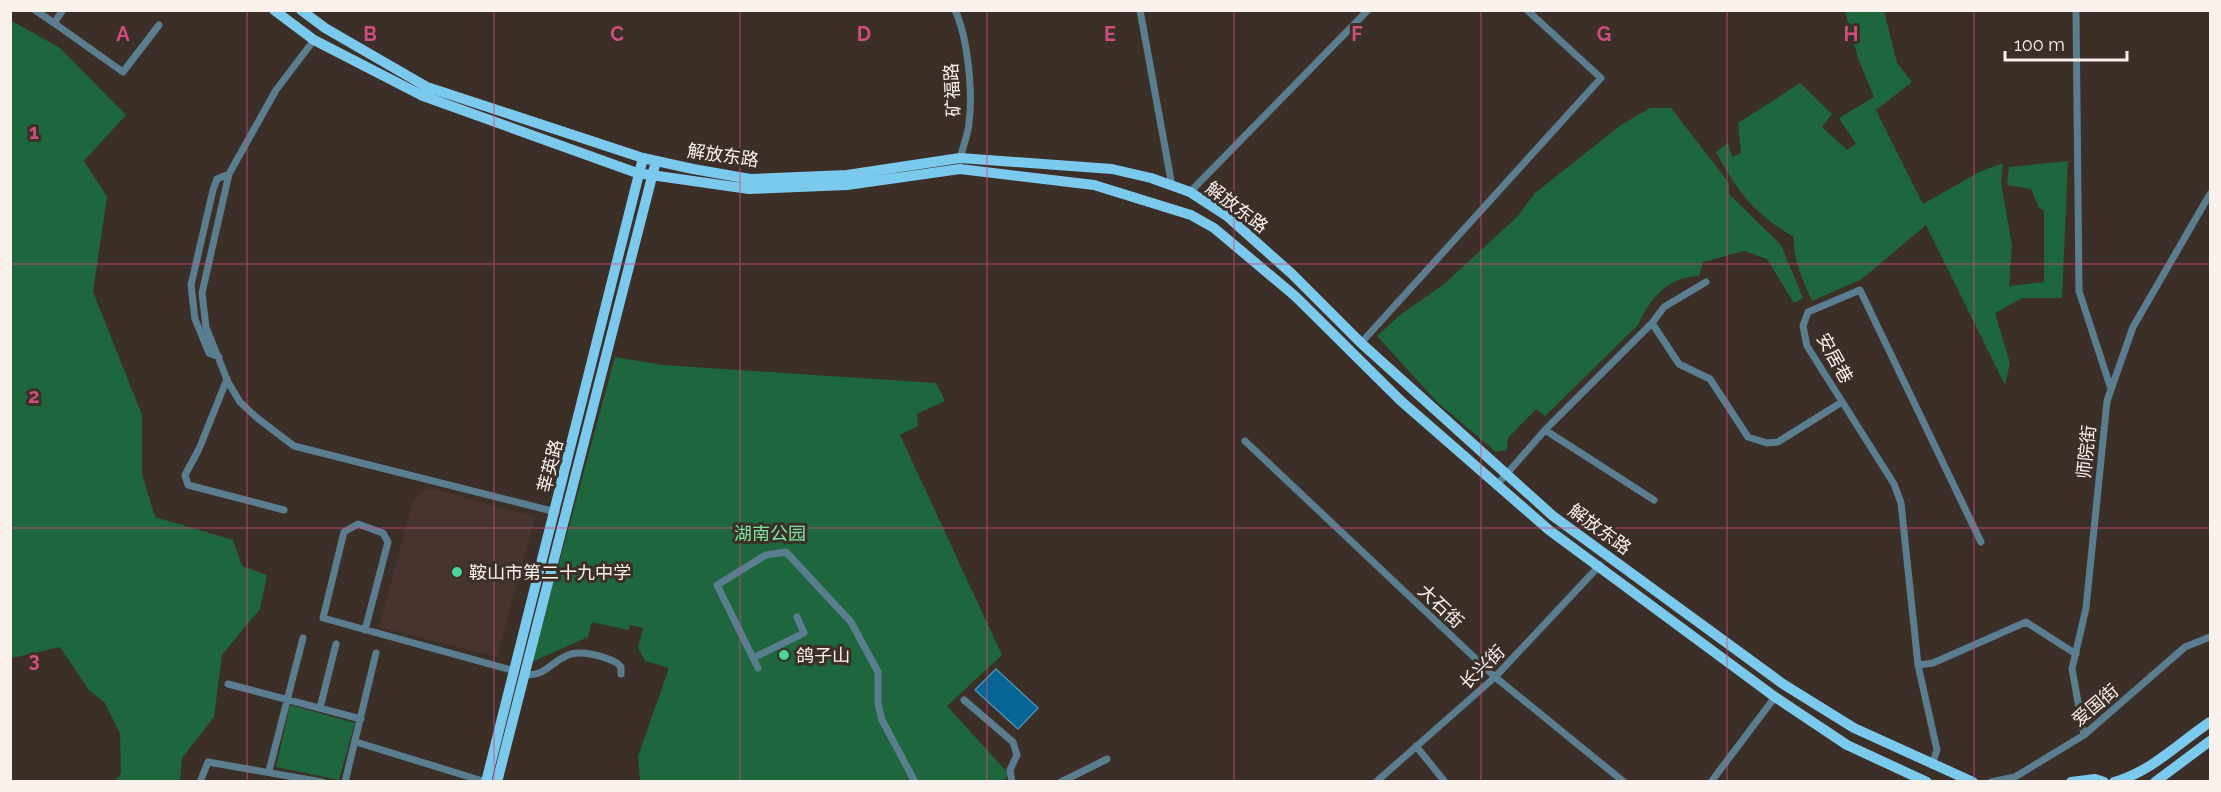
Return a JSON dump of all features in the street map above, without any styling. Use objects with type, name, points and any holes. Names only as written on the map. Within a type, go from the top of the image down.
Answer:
[{"type":"main road","name":"解放东路","points":[[274,10],[314,40],[423,96],[638,174],[749,189],[847,185],[960,164],[1094,185],[1176,209],[1214,228],[1294,296],[1401,401],[1549,530],[1600,565],[1774,697],[1846,745],[1927,782]]},
{"type":"main road","name":"解放东路","points":[[301,10],[325,28],[427,87],[643,158],[750,179],[847,175],[960,164],[1112,169],[1190,192],[1227,216],[1292,274],[1361,343],[1553,516],[1783,684],[1854,728],[1973,782]]},
{"type":"main road","name":"莘英路","points":[[496,782],[556,512],[643,158]]},
{"type":"main road","name":"莘英路","points":[[486,782],[520,673],[650,175],[656,160]]},
{"type":"main road","points":[[2115,782],[2148,767],[2211,722]]},
{"type":"main road","points":[[2155,782],[2211,741]]},
{"type":"main road","points":[[2071,782],[2094,778],[2104,782]]},
{"type":"street","points":[[35,10],[123,72],[159,25]]},
{"type":"street","points":[[54,23],[63,10]]},
{"type":"street","name":"矿福路","points":[[955,10],[961,22],[969,78],[969,123],[960,164]]},
{"type":"street","points":[[1140,10],[1172,186]]},
{"type":"street","points":[[1190,192],[1368,10]]},
{"type":"street","points":[[1361,343],[1601,78],[1527,10]]},
{"type":"street","points":[[2076,10],[2079,291],[2111,389]]},
{"type":"street","points":[[314,40],[276,90],[229,174],[202,293],[206,327],[227,379],[240,402],[294,446],[556,512]]},
{"type":"street","points":[[219,357],[208,353],[195,319],[191,285],[217,178],[229,174]]},
{"type":"street","name":"师院街","points":[[2084,735],[2072,669],[2086,608],[2107,401],[2133,327],[2211,194]]},
{"type":"street","points":[[1496,486],[1545,430],[1652,323],[1664,307],[1706,282]]},
{"type":"street","name":"安居巷","points":[[1932,765],[1937,750],[1918,665],[1900,503],[1894,484],[1806,346],[1803,326],[1808,312],[1860,290],[1982,542]]},
{"type":"street","points":[[1652,323],[1680,364],[1710,379],[1748,437],[1767,443],[1778,442],[1842,402]]},
{"type":"street","points":[[227,379],[200,449],[185,475],[188,485],[284,510]]},
{"type":"street","points":[[1545,430],[1654,500]]},
{"type":"street","name":"大石街","points":[[1245,441],[1495,677],[1624,782]]},
{"type":"street","points":[[365,630],[388,542],[383,533],[358,524],[344,532],[323,618],[365,630],[520,673],[539,675],[567,655],[578,653],[608,658],[621,667],[621,674]]},
{"type":"street","points":[[758,668],[717,585],[766,555],[786,552],[851,622],[878,672],[878,704],[882,720],[915,782]]},
{"type":"street","name":"长兴街","points":[[1376,782],[1495,677],[1600,565]]},
{"type":"street","points":[[753,658],[804,633],[796,617]]},
{"type":"street","points":[[1918,665],[1933,663],[2026,622],[2076,654]]},
{"type":"street","points":[[269,771],[303,638]]},
{"type":"street","name":"爱国街","points":[[1991,782],[2015,777],[2084,735],[2185,647],[2211,638]]},
{"type":"street","points":[[320,708],[336,644]]},
{"type":"street","points":[[345,782],[376,653]]},
{"type":"street","points":[[228,684],[361,719]]},
{"type":"street","points":[[1711,782],[1774,697]]},
{"type":"street","points":[[964,700],[1012,742],[1017,755],[1010,770],[1011,781]]},
{"type":"street","points":[[356,742],[486,782]]},
{"type":"street","points":[[1416,746],[1445,782]]},
{"type":"street","points":[[1061,782],[1107,759]]},
{"type":"street","points":[[200,782],[208,762],[322,782]]},
{"type":"shaded area","name":"鞍山市第二十九中学","points":[[433,489],[535,517],[497,657],[379,627],[413,500],[423,491]]},
{"type":"green space","points":[[1845,11],[1884,11],[1897,63],[1912,82],[1876,110],[1923,204],[1979,172],[2003,163],[2001,182],[2012,246],[2009,286],[2044,282],[2044,210],[2039,208],[2031,189],[2007,185],[2009,167],[2068,161],[2062,298],[2022,298],[1995,313],[2010,363],[2005,385],[1926,225],[1862,279],[1812,301],[1797,262],[1794,237],[1768,220],[1748,201],[1716,152],[1728,143],[1732,157],[1741,153],[1738,123],[1800,83],[1832,114],[1822,127],[1847,150],[1856,144],[1839,118],[1874,97],[1858,58]]},
{"type":"green space","points":[[10,20],[60,48],[126,115],[84,161],[107,197],[93,292],[142,415],[142,474],[155,517],[233,540],[242,566],[267,575],[260,609],[222,655],[214,717],[182,758],[180,781],[115,781],[121,773],[120,733],[105,703],[89,690],[60,647],[12,658],[11,654]]},
{"type":"green space","points":[[1650,108],[1671,108],[1729,183],[1729,194],[1781,245],[1803,298],[1794,303],[1767,259],[1744,251],[1703,262],[1699,276],[1678,280],[1661,291],[1648,306],[1638,325],[1545,416],[1536,409],[1508,438],[1507,450],[1496,452],[1437,402],[1377,336],[1401,314],[1443,285],[1517,217],[1535,193],[1621,125]]},
{"type":"green space","name":"湖南公园","points":[[615,357],[663,365],[936,383],[945,401],[917,414],[918,426],[900,435],[1002,655],[947,706],[1009,774],[1003,781],[640,781],[638,756],[669,668],[645,661],[638,648],[643,628],[630,625],[628,630],[592,622],[588,637],[532,662]]},
{"type":"green space","points":[[290,705],[355,723],[339,780],[276,767]]},
{"type":"water","points":[[996,669],[1038,708],[1018,729],[975,690]]},
{"type":"place","name":"鞍山市第二十九中学","points":[[457,572]]},
{"type":"place","name":"鸽子山","points":[[784,655]]}]
